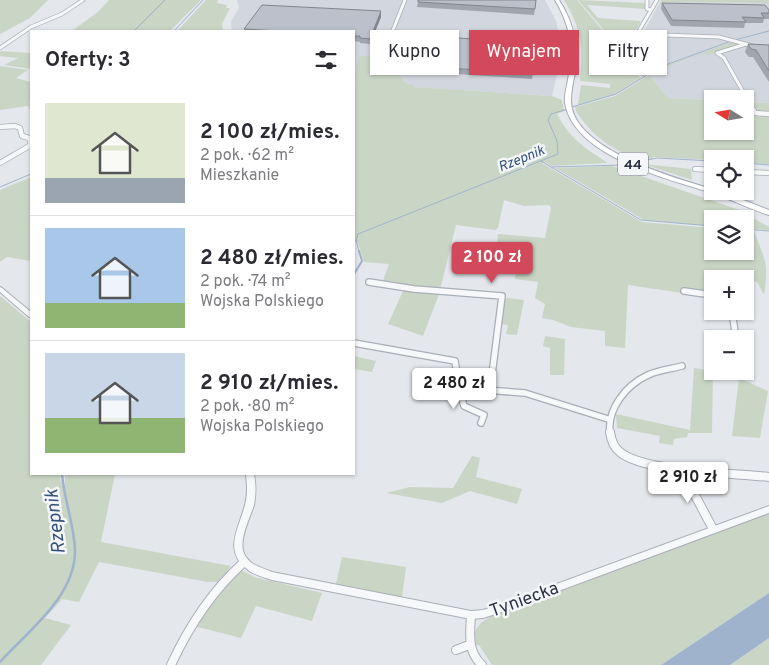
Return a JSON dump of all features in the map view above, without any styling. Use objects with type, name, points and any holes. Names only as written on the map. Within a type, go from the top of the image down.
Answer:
[{"type":"main road","name":"44","points":[[557,0],[571,28],[574,48],[569,108],[574,121],[585,134],[611,154],[651,172],[704,188]]},
{"type":"main road","name":"44","points":[[736,200],[769,213]]},
{"type":"street","points":[[0,48],[31,27],[62,14],[83,0]]},
{"type":"street","points":[[392,30],[405,0]]},
{"type":"street","points":[[647,0],[647,9],[651,10]]},
{"type":"street","points":[[656,0],[638,34],[716,37],[758,46]]},
{"type":"street","points":[[746,44],[717,53],[724,58],[755,113],[769,114]]},
{"type":"street","points":[[0,127],[15,126],[20,128],[22,136],[30,138]]},
{"type":"street","points":[[0,163],[12,158],[22,149],[30,146]]},
{"type":"street","points":[[695,169],[704,170]]},
{"type":"street","points":[[754,172],[769,173]]},
{"type":"street","points":[[369,282],[414,289],[502,296],[490,390]]},
{"type":"street","points":[[0,289],[30,315]]},
{"type":"street","points":[[684,291],[704,294]]},
{"type":"street","points":[[355,343],[455,361],[464,406],[484,415],[481,423]]},
{"type":"street","points":[[682,366],[646,375],[630,387],[612,409],[608,419],[610,440],[620,455],[682,469],[769,477]]},
{"type":"street","points":[[459,388],[525,393],[608,419]]},
{"type":"street","points":[[682,469],[713,529]]},
{"type":"street","points":[[172,665],[191,624],[218,589],[243,563],[238,549],[252,492],[250,475]]},
{"type":"street","name":"Tyniecka","points":[[243,563],[255,571],[272,576],[471,615],[484,614],[769,509]]},
{"type":"street","points":[[471,615],[469,645],[474,658],[482,665]]},
{"type":"street","points":[[456,650],[469,645]]},
{"type":"shaded area","points":[[237,0],[545,0],[556,21],[558,30],[469,30],[469,75],[557,75],[552,96],[414,87],[399,78],[398,75],[459,75],[459,30],[370,30],[371,75],[358,87],[355,87],[355,30],[232,30],[231,21],[239,8]]},
{"type":"shaded area","points":[[660,2],[769,3],[769,103],[754,102],[754,90],[704,90],[704,100],[668,98],[650,76],[667,75],[667,30],[645,30]]},
{"type":"green space","points":[[0,0],[48,0],[30,18],[0,34]]},
{"type":"green space","points":[[109,0],[201,0],[171,30],[73,30],[99,11]]},
{"type":"green space","points":[[206,0],[218,0],[217,3],[227,5],[226,8],[230,8],[222,24],[223,30],[178,30]]},
{"type":"green space","points":[[564,0],[577,0],[602,30],[589,30],[589,75],[637,75],[641,78],[614,95],[578,105],[581,85],[610,88],[610,84],[580,81],[581,48],[579,30]]},
{"type":"green space","points":[[578,0],[645,3],[646,9],[587,5],[598,18],[641,21],[636,30],[604,30]]},
{"type":"green space","points":[[661,0],[769,0],[769,3],[660,2]]},
{"type":"green space","points":[[733,42],[741,45],[708,55],[703,53],[667,67],[667,65]]},
{"type":"green space","points":[[0,51],[30,53],[30,69],[4,65],[18,58],[0,56]]},
{"type":"green space","points":[[359,56],[370,56],[370,75],[399,75],[401,79],[414,85],[414,87],[552,96],[562,100],[564,111],[557,114],[567,130],[585,148],[608,163],[551,166],[545,162],[542,163],[642,222],[704,227],[704,260],[754,260],[754,231],[766,268],[764,295],[757,282],[754,281],[754,270],[704,270],[704,295],[686,293],[686,288],[683,288],[682,293],[628,285],[625,348],[605,346],[605,331],[571,327],[542,318],[545,304],[535,298],[538,282],[515,279],[518,255],[496,252],[498,234],[545,238],[551,208],[549,205],[524,206],[504,200],[498,228],[495,230],[456,225],[440,290],[382,283],[389,264],[364,262],[358,243],[355,242],[355,87],[357,86],[355,77]]},
{"type":"green space","points":[[0,66],[28,70],[16,78],[30,82],[30,101],[28,104],[30,103],[30,110],[28,106],[0,110]]},
{"type":"green space","points":[[649,75],[652,75],[650,76],[668,98],[704,100],[704,140],[754,140],[754,102],[769,103],[769,164],[754,163],[754,150],[704,150],[704,160],[654,157],[642,161],[604,142],[589,128],[576,111],[575,107],[615,96]]},
{"type":"green space","points":[[643,164],[691,169],[692,180]]},
{"type":"green space","points":[[612,166],[704,198],[704,200],[710,200],[739,210],[704,210],[704,225],[644,220],[555,168]]},
{"type":"green space","points":[[30,177],[30,261],[7,257],[0,262],[0,190]]},
{"type":"green space","points":[[754,219],[769,227],[769,230],[754,229]]},
{"type":"green space","points":[[404,289],[440,292],[423,336],[388,324]]},
{"type":"green space","points":[[0,296],[30,321],[30,475],[61,475],[60,480],[65,485],[65,475],[115,475],[101,542],[231,566],[219,582],[208,582],[99,562],[79,602],[62,599],[45,618],[71,625],[41,665],[0,665]]},
{"type":"green space","points":[[507,298],[524,300],[517,335],[506,334],[508,325],[499,324],[504,300]]},
{"type":"green space","points":[[545,336],[565,339],[564,375],[550,375],[550,348],[543,346]]},
{"type":"green space","points":[[355,356],[376,361],[372,372],[355,369]]},
{"type":"green space","points":[[694,368],[704,370],[704,380],[713,380],[712,433],[688,433],[687,437],[674,439],[673,445],[659,443],[660,436],[617,428],[616,414],[690,430]]},
{"type":"green space","points":[[739,380],[743,380],[768,391],[760,438],[732,436]]},
{"type":"green space","points":[[472,456],[480,458],[476,477],[522,489],[517,504],[470,491],[442,503],[386,493],[410,487],[453,488]]},
{"type":"green space","points":[[769,512],[769,593],[661,665],[492,665],[479,645],[476,645],[475,632],[481,623],[503,610]]},
{"type":"green space","points":[[342,557],[406,567],[402,597],[336,584]]},
{"type":"green space","points":[[243,571],[254,577],[322,593],[312,621],[256,606],[241,638],[194,626],[236,572]]},
{"type":"green space","points":[[769,638],[769,665],[730,665]]},
{"type":"water","points":[[769,593],[769,638],[730,665],[661,665]]},
{"type":"building","points":[[418,0],[536,0],[535,9],[418,2]]},
{"type":"building","points":[[662,3],[765,5],[769,13],[761,13],[764,18],[742,17],[746,22],[672,20]]},
{"type":"building","points":[[262,5],[381,11],[374,30],[370,30],[370,39],[355,36],[355,30],[244,29]]},
{"type":"building","points":[[459,38],[469,39],[469,69],[459,69]]},
{"type":"building","points":[[748,44],[769,45],[769,71],[756,50],[751,49]]},
{"type":"waterway","points":[[135,30],[165,0]]},
{"type":"waterway","points":[[175,30],[203,0]]},
{"type":"waterway","name":"Rzepnik","points":[[735,40],[769,31]]},
{"type":"waterway","name":"Rzepnik","points":[[572,107],[616,94],[660,67],[731,41]]},
{"type":"waterway","name":"Rzepnik","points":[[359,252],[356,240],[358,234],[558,154],[557,141],[548,120],[551,114],[568,109]]},
{"type":"waterway","points":[[642,161],[657,158],[704,161]]},
{"type":"waterway","points":[[541,161],[641,220],[704,225]]},
{"type":"waterway","points":[[754,164],[769,165]]},
{"type":"waterway","points":[[552,167],[623,165]]},
{"type":"waterway","points":[[0,187],[30,174]]},
{"type":"waterway","points":[[754,230],[769,231]]},
{"type":"waterway","name":"Rzepnik","points":[[355,272],[362,261],[359,251]]},
{"type":"waterway","name":"Rzepnik","points":[[0,662],[48,612],[68,583],[73,567],[75,550],[62,475]]}]
